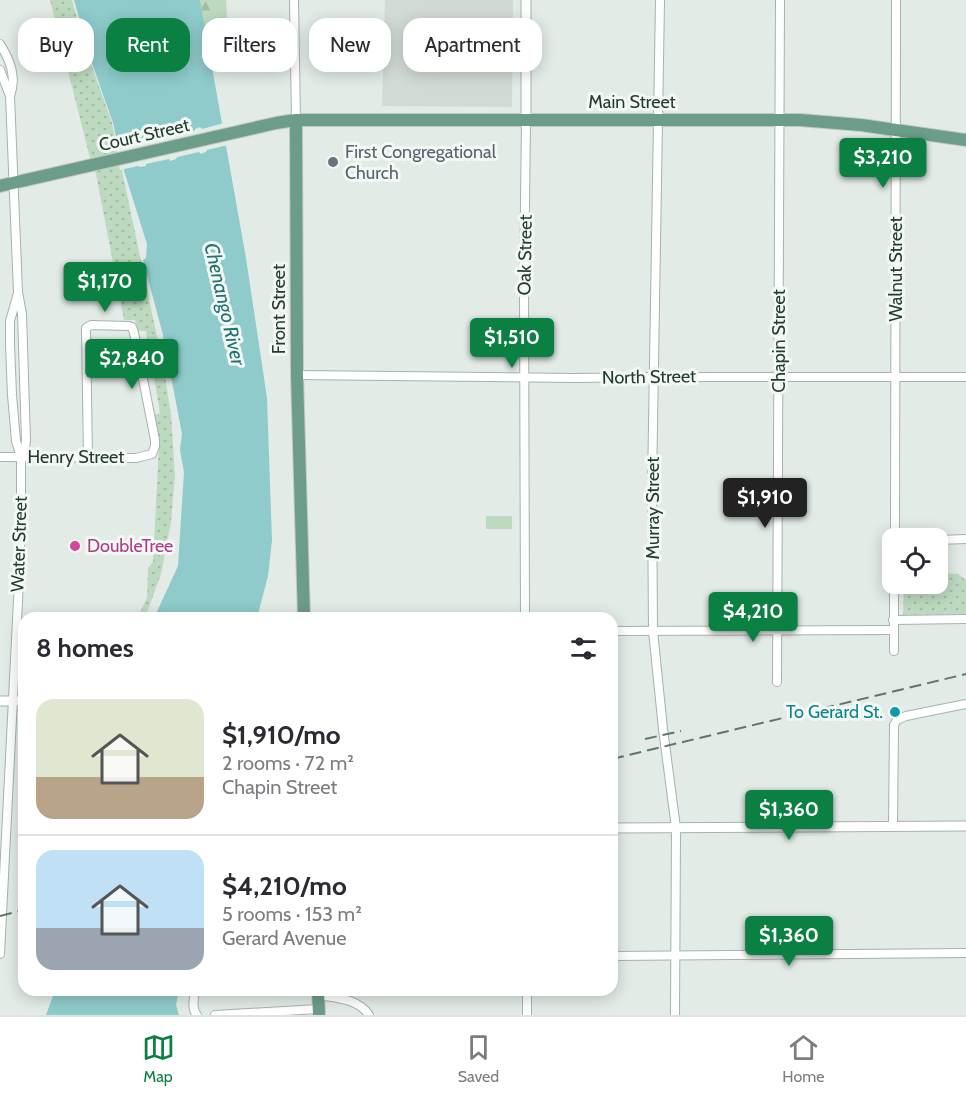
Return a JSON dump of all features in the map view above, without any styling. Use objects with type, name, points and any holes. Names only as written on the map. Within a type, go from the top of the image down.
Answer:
[{"type":"main road","name":"Main Street","points":[[296,120],[800,120],[861,124],[966,140]]},
{"type":"main road","name":"Court Street","points":[[0,186],[296,120]]},
{"type":"main road","name":"Front Street","points":[[296,120],[297,375],[304,612]]},
{"type":"main road","points":[[318,996],[318,1012]]},
{"type":"street","name":"Front Street","points":[[294,0],[296,120]]},
{"type":"street","name":"Oak Street","points":[[525,612],[526,0]]},
{"type":"street","name":"Murray Street","points":[[660,0],[652,486],[653,631],[676,828],[675,1015]]},
{"type":"street","name":"Chapin Street","points":[[777,682],[780,0]]},
{"type":"street","name":"Walnut Street","points":[[895,528],[896,0]]},
{"type":"street","points":[[0,44],[12,70],[14,81],[10,96]]},
{"type":"street","points":[[0,70],[10,96]]},
{"type":"street","name":"Water Street","points":[[10,96],[18,292],[22,314],[26,440],[21,457]]},
{"type":"street","name":"Water Street","points":[[0,954],[21,526],[21,457],[16,441],[10,344],[10,321],[18,292]]},
{"type":"street","name":"Henry Street","points":[[0,457],[88,459],[136,458],[152,454],[155,446],[154,440],[134,333],[132,327],[129,326],[91,325],[86,328],[88,459]]},
{"type":"street","name":"North Street","points":[[297,375],[574,378],[966,377]]},
{"type":"street","points":[[948,540],[966,539]]},
{"type":"street","points":[[894,594],[894,651]]},
{"type":"street","points":[[893,620],[966,619]]},
{"type":"street","points":[[618,631],[893,630]]},
{"type":"street","points":[[0,701],[18,701]]},
{"type":"street","points":[[893,827],[894,725],[897,720],[906,716],[966,704]]},
{"type":"street","points":[[618,828],[966,826]]},
{"type":"street","points":[[618,956],[966,953]]},
{"type":"street","points":[[195,996],[194,1008],[197,1015]]},
{"type":"street","points":[[330,996],[358,1004],[369,1015]]},
{"type":"street","points":[[527,996],[527,1015]]},
{"type":"street","points":[[215,1015],[318,1012]]},
{"type":"shaded area","points":[[385,0],[513,0],[513,18],[403,18],[403,72],[512,72],[512,107],[382,106],[383,72],[391,72],[391,18],[384,18]]},
{"type":"green space","points":[[50,0],[72,0],[77,18],[55,18]]},
{"type":"green space","points":[[200,0],[226,0],[227,18],[203,18]]},
{"type":"green space","points":[[68,72],[94,72],[112,123],[164,370],[171,415],[175,476],[171,522],[161,574],[147,612],[140,612],[147,598],[148,568],[153,562],[159,445],[154,415],[160,413],[146,331],[138,331],[135,320],[124,320],[96,174]]},
{"type":"green space","points":[[486,516],[512,516],[512,529],[486,529]]},
{"type":"green space","points":[[948,574],[958,574],[966,580],[966,614],[903,615],[904,594],[948,594]]},
{"type":"water","name":"Chenango River","points":[[74,0],[200,0],[203,18],[202,72],[213,72],[246,258],[267,398],[272,540],[268,576],[259,612],[157,612],[178,566],[184,472],[180,450],[182,434],[163,335],[143,260],[146,258],[147,244],[124,171],[113,123],[94,69],[94,18],[79,18]]},
{"type":"water","points":[[53,996],[178,996],[176,1005],[179,1015],[46,1015]]},
{"type":"pier","points":[[224,123],[228,145],[207,150],[201,154],[199,152],[170,161],[169,159],[120,170],[116,148]]},
{"type":"railway","points":[[618,758],[966,674]]},
{"type":"railway","points":[[645,739],[681,731]]},
{"type":"railway","points":[[0,916],[18,912]]},
{"type":"place","name":"First Congregational Church","points":[[333,162]]},
{"type":"place","name":"DoubleTree","points":[[75,546]]},
{"type":"place","name":"To Gerard St.","points":[[895,712]]}]
